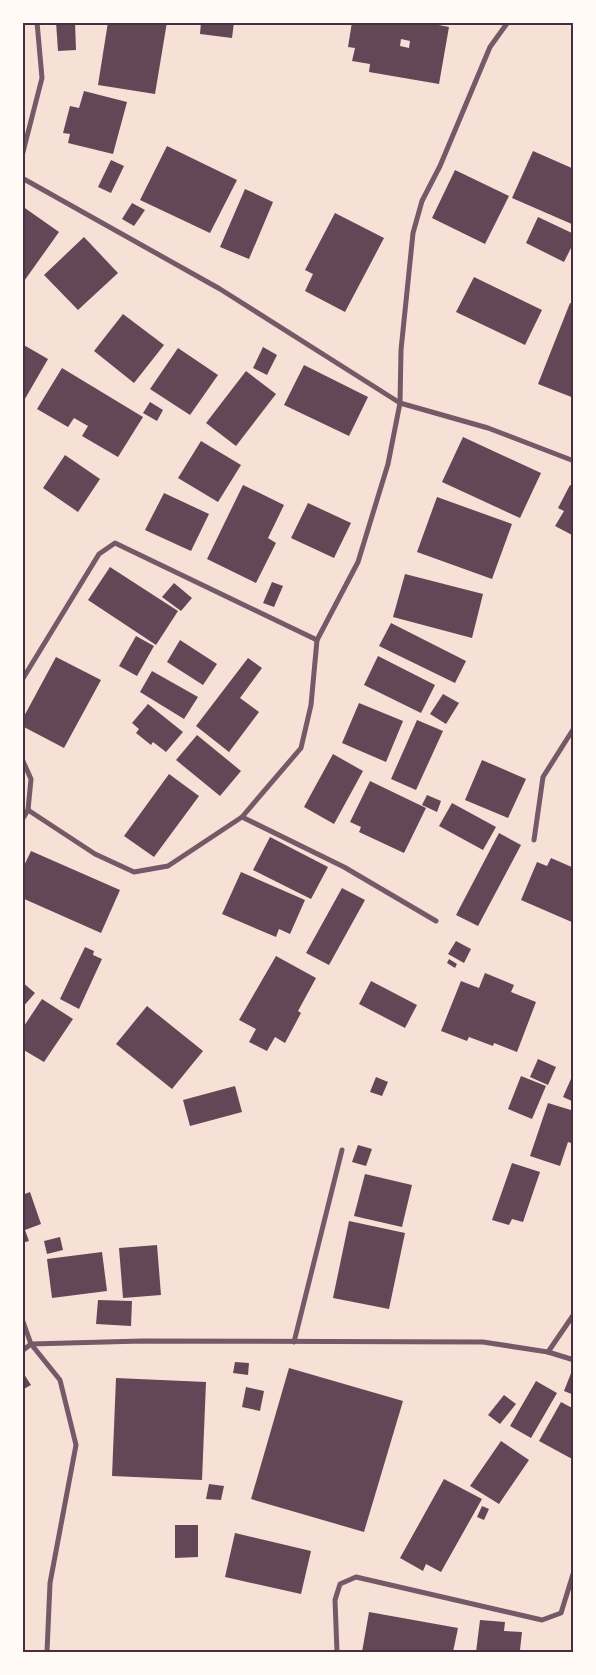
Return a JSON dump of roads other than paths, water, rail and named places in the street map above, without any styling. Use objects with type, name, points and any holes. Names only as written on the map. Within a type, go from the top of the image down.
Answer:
[{"type":"street","points":[[22,156],[42,78],[37,22]]},
{"type":"street","points":[[28,810],[95,854],[134,872],[168,866],[242,817],[301,748],[311,706],[317,640],[358,562],[388,464],[400,403],[401,350],[413,233],[422,201],[440,166],[490,48],[508,22]]},
{"type":"street","points":[[22,178],[220,289],[400,403],[488,428],[574,460]]},
{"type":"street","points":[[22,680],[100,554],[114,543],[317,640]]},
{"type":"street","points":[[534,840],[543,777],[574,728]]},
{"type":"street","points":[[22,759],[31,780],[28,810],[22,820]]},
{"type":"street","points":[[242,817],[344,867],[436,921]]},
{"type":"street","points":[[294,1342],[342,1150]]},
{"type":"street","points":[[548,1352],[574,1314]]},
{"type":"street","points":[[22,1320],[30,1344],[60,1380],[76,1445],[50,1583],[47,1652]]},
{"type":"street","points":[[22,1351],[30,1344],[142,1341],[483,1342],[548,1352],[574,1360]]},
{"type":"street","points":[[337,1652],[335,1600],[340,1584],[356,1577],[542,1620],[561,1613],[574,1571]]}]
